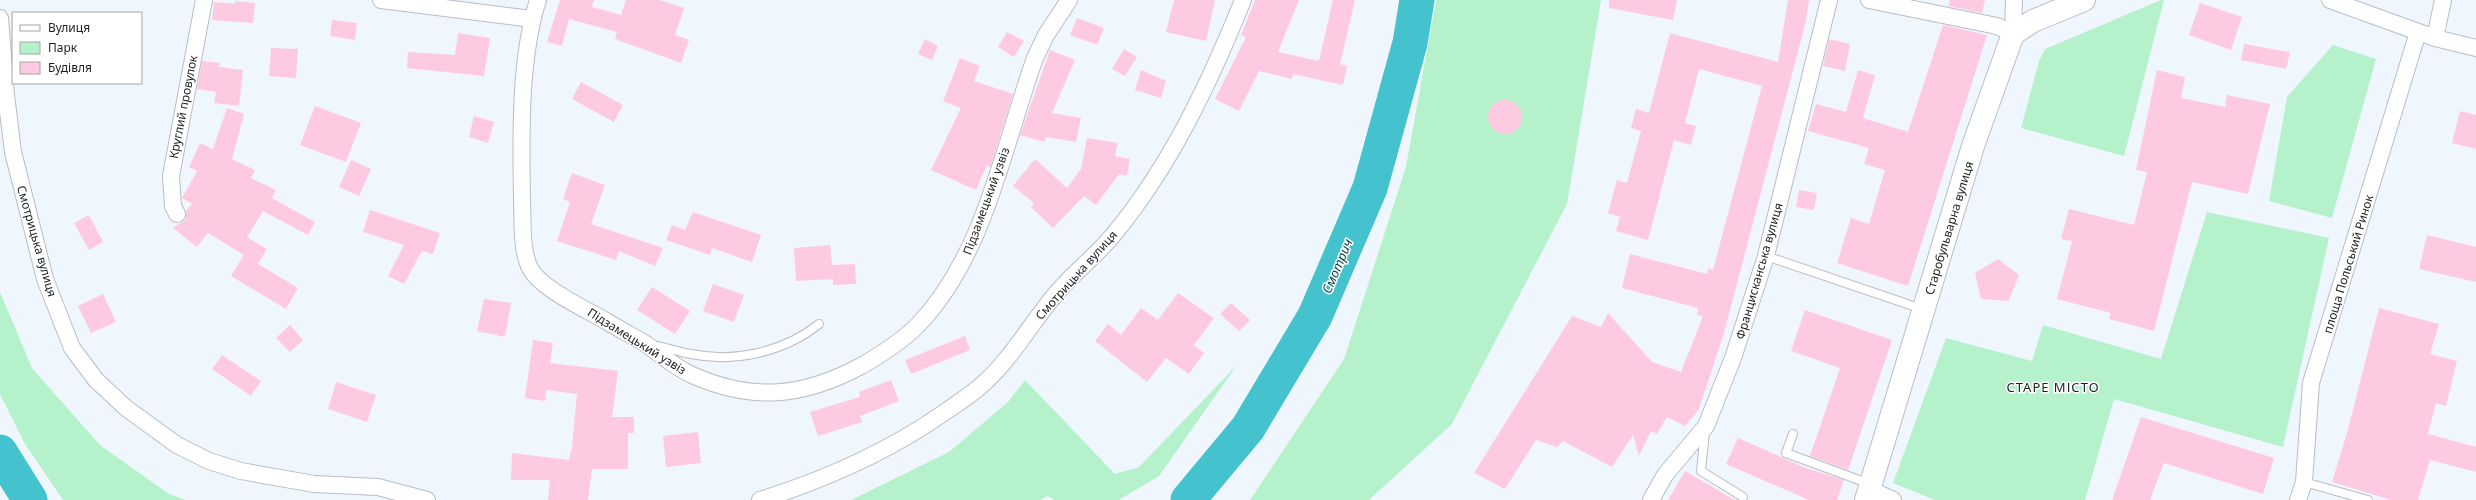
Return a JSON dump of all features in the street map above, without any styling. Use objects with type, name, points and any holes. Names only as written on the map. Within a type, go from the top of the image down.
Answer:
[{"type":"main road","points":[[2013,34],[2033,21],[2084,0]]},
{"type":"main road","name":"Старобульварна вулиця","points":[[1869,491],[1973,146],[2013,34]]},
{"type":"street","name":"Круглий провулок","points":[[177,214],[173,206],[171,176],[204,0]]},
{"type":"street","points":[[381,0],[532,19],[538,0]]},
{"type":"street","name":"Підзамецький узвіз","points":[[532,19],[524,94],[522,178],[524,244],[529,267],[534,276],[554,290],[645,344],[691,375],[734,389],[777,394],[798,392],[836,379],[892,348],[906,337],[942,296],[967,254],[982,220],[1035,58],[1046,35],[1069,0]]},
{"type":"street","name":"Смотрицька вулиця","points":[[760,500],[859,464],[909,437],[983,384],[1007,357],[1055,295],[1113,235],[1142,197],[1199,102],[1220,59],[1244,0]]},
{"type":"street","name":"Францисканська вулиця","points":[[1651,500],[1665,475],[1706,426],[1733,358],[1766,256],[1829,0]]},
{"type":"street","points":[[1869,0],[1997,26],[2013,34],[2014,0]]},
{"type":"street","points":[[2330,0],[2435,38],[2476,48]]},
{"type":"street","points":[[2435,38],[2443,0]]},
{"type":"street","name":"Смотрицька вулиця","points":[[0,18],[6,95],[13,152],[45,279],[72,348],[96,380],[126,408],[177,445],[209,462],[241,471],[314,484],[378,487],[427,500]]},
{"type":"street","name":"площа Польський Ринок","points":[[2298,500],[2304,482],[2311,383],[2418,32]]},
{"type":"street","points":[[1869,491],[1893,500]]},
{"type":"lane","points":[[1766,256],[1924,310]]},
{"type":"lane","points":[[645,344],[691,354],[718,357],[740,356],[765,351],[794,340],[819,324]]},
{"type":"lane","points":[[1706,426],[1702,471],[1743,497]]},
{"type":"lane","points":[[1793,434],[1786,453],[1869,491]]},
{"type":"lane","points":[[2304,482],[2368,500]]},
{"type":"green space","points":[[1436,0],[1601,0],[1567,204],[1452,424],[1369,500],[1250,500],[1344,359],[1406,167]]},
{"type":"green space","points":[[2164,0],[2124,156],[2021,128],[2039,61],[2045,49]]},
{"type":"green space","points":[[2333,45],[2376,59],[2332,218],[2269,201],[2287,97]]},
{"type":"green space","points":[[2207,212],[2329,238],[2283,447],[2114,399],[2085,500],[1935,500],[1893,483],[1946,338],[2032,361],[2043,325],[2161,359]]},
{"type":"green space","points":[[0,292],[32,368],[100,445],[169,494],[186,500],[63,500],[25,444],[0,394]]},
{"type":"green space","points":[[1237,365],[1159,476],[1119,500],[1054,500],[1048,496],[1040,500],[851,500],[949,452],[1008,402],[1025,380],[1115,474],[1139,467]]},
{"type":"building","points":[[560,0],[594,0],[592,7],[621,15],[626,0],[660,0],[684,8],[675,35],[689,40],[681,63],[615,39],[617,32],[569,19],[562,46],[547,42]]},
{"type":"building","points":[[1174,0],[1215,0],[1206,41],[1166,32]]},
{"type":"building","points":[[1255,0],[1299,0],[1278,52],[1319,61],[1333,0],[1355,0],[1340,64],[1347,66],[1343,85],[1293,74],[1292,79],[1259,71],[1239,111],[1215,99],[1246,37],[1241,35]]},
{"type":"building","points":[[1609,0],[1677,0],[1673,20],[1609,8]]},
{"type":"building","points":[[1788,0],[1809,0],[1806,21],[1724,333],[1699,409],[1685,426],[1667,417],[1657,434],[1651,431],[1639,456],[1633,435],[1612,467],[1563,441],[1557,447],[1536,440],[1505,489],[1474,473],[1572,316],[1601,327],[1608,313],[1652,362],[1681,372],[1703,316],[1697,315],[1698,308],[1622,288],[1630,254],[1707,274],[1708,268],[1713,270],[1762,86],[1699,69],[1685,123],[1696,126],[1691,145],[1674,140],[1648,240],[1616,231],[1620,217],[1608,213],[1617,180],[1627,183],[1641,131],[1631,128],[1636,109],[1649,113],[1670,33],[1778,62]]},
{"type":"building","points":[[1950,0],[1985,0],[1982,13],[1948,6]]},
{"type":"building","points":[[235,1],[255,3],[253,23],[212,20],[214,2],[235,4]]},
{"type":"building","points":[[2200,3],[2242,17],[2231,50],[2189,35]]},
{"type":"building","points":[[1077,18],[1104,28],[1097,45],[1070,35]]},
{"type":"building","points":[[332,20],[357,23],[355,40],[330,36]]},
{"type":"building","points":[[1943,25],[1987,35],[1908,286],[1837,263],[1851,218],[1869,224],[1885,170],[1864,164],[1869,148],[1808,131],[1816,104],[1846,112],[1858,70],[1875,75],[1863,118],[1908,132]]},
{"type":"building","points":[[1007,32],[1024,41],[1014,57],[998,47]]},
{"type":"building","points":[[458,33],[490,38],[484,76],[407,68],[408,52],[455,55]]},
{"type":"building","points":[[925,39],[938,46],[932,60],[918,54]]},
{"type":"building","points":[[1829,39],[1850,44],[1845,71],[1823,66]]},
{"type":"building","points":[[2244,44],[2290,52],[2286,69],[2241,60]]},
{"type":"building","points":[[271,48],[298,49],[296,78],[269,76]]},
{"type":"building","points":[[1124,49],[1137,57],[1125,76],[1112,69]]},
{"type":"building","points":[[1050,50],[1075,60],[1052,113],[1081,118],[1076,142],[1046,137],[1044,142],[1020,135]]},
{"type":"building","points":[[960,58],[980,66],[974,81],[1013,94],[990,168],[987,165],[976,190],[931,170],[961,108],[943,101]]},
{"type":"building","points":[[202,61],[220,63],[219,67],[243,70],[239,106],[214,103],[216,92],[197,89]]},
{"type":"building","points":[[1141,70],[1166,81],[1161,98],[1135,90]]},
{"type":"building","points":[[2157,70],[2185,77],[2181,98],[2225,107],[2227,95],[2270,104],[2248,194],[2192,182],[2154,331],[2109,319],[2111,313],[2057,299],[2072,241],[2061,239],[2069,209],[2134,225],[2147,172],[2136,170]]},
{"type":"building","points":[[581,82],[623,105],[614,122],[572,99]]},
{"type":"building","points":[[1502,100],[1508,100],[1512,101],[1519,107],[1522,117],[1521,124],[1515,131],[1508,134],[1502,134],[1498,133],[1491,127],[1488,120],[1488,114],[1489,110],[1495,103]]},
{"type":"building","points":[[315,106],[361,123],[346,162],[300,145]]},
{"type":"building","points":[[227,108],[244,114],[232,159],[255,170],[251,178],[276,190],[272,198],[315,222],[308,235],[263,211],[247,237],[267,249],[258,264],[298,288],[286,309],[231,276],[244,255],[208,233],[197,247],[173,228],[185,220],[186,211],[192,204],[182,198],[197,171],[189,167],[200,143],[213,149]]},
{"type":"building","points":[[2460,111],[2476,115],[2476,149],[2452,143]]},
{"type":"building","points":[[474,116],[494,122],[488,143],[469,137]]},
{"type":"building","points":[[1087,138],[1118,143],[1115,156],[1130,159],[1127,176],[1119,174],[1096,205],[1084,196],[1053,228],[1031,207],[1034,203],[1013,186],[1035,159],[1067,188],[1081,169]]},
{"type":"building","points":[[351,160],[371,169],[359,196],[339,187]]},
{"type":"building","points":[[572,173],[605,185],[591,224],[663,248],[655,266],[619,251],[616,260],[557,241],[570,202],[563,199]]},
{"type":"building","points":[[1799,190],[1817,193],[1814,210],[1796,207]]},
{"type":"building","points":[[370,210],[440,233],[433,254],[422,251],[404,284],[388,276],[404,245],[363,232]]},
{"type":"building","points":[[693,212],[761,235],[752,262],[712,248],[710,255],[666,240],[672,225],[685,230]]},
{"type":"building","points":[[89,215],[103,242],[89,250],[74,223]]},
{"type":"building","points":[[2427,235],[2476,247],[2476,282],[2419,269]]},
{"type":"building","points":[[830,245],[832,265],[855,264],[856,284],[833,285],[833,279],[796,281],[794,248]]},
{"type":"building","points":[[1998,259],[2019,275],[2009,301],[1981,299],[1975,273]]},
{"type":"building","points":[[713,284],[744,295],[734,322],[703,311]]},
{"type":"building","points":[[652,287],[690,311],[675,334],[637,310]]},
{"type":"building","points":[[1178,293],[1214,318],[1194,345],[1204,353],[1189,374],[1166,358],[1147,382],[1095,341],[1108,324],[1121,335],[1141,308],[1158,320]]},
{"type":"building","points":[[103,294],[116,322],[91,333],[78,306]]},
{"type":"building","points":[[484,299],[511,303],[505,337],[477,331]]},
{"type":"building","points":[[1231,303],[1250,320],[1239,331],[1220,314]]},
{"type":"building","points":[[2379,308],[2439,324],[2430,354],[2457,361],[2446,406],[2436,403],[2428,434],[2476,447],[2476,472],[2430,460],[2418,500],[2391,500],[2332,482],[2347,433]]},
{"type":"building","points":[[1805,310],[1892,340],[1848,470],[1810,456],[1840,368],[1791,351]]},
{"type":"building","points":[[290,325],[303,340],[290,352],[276,338]]},
{"type":"building","points":[[965,336],[970,350],[911,374],[905,360]]},
{"type":"building","points":[[533,340],[553,343],[550,363],[618,371],[612,417],[634,417],[634,433],[628,433],[628,469],[592,469],[588,500],[548,500],[550,480],[511,480],[512,453],[569,460],[572,447],[577,394],[546,390],[545,401],[525,398]]},
{"type":"building","points":[[222,355],[261,381],[251,396],[212,369]]},
{"type":"building","points":[[891,380],[899,401],[860,416],[862,422],[818,436],[810,412],[860,397],[859,392]]},
{"type":"building","points":[[336,382],[376,395],[367,422],[328,409]]},
{"type":"building","points":[[2141,417],[2274,458],[2263,494],[2164,463],[2150,500],[2112,500]]},
{"type":"building","points":[[698,432],[701,463],[666,467],[663,436]]},
{"type":"building","points":[[1738,438],[1806,468],[1844,480],[1837,500],[1809,500],[1726,464]]},
{"type":"building","points":[[1685,471],[1735,500],[1668,500]]},
{"type":"waterway","name":"Смотрич","points":[[1188,500],[1248,428],[1315,316],[1370,188],[1410,43],[1417,0]]},
{"type":"waterway","name":"Смотрич","points":[[0,452],[30,500]]},
{"type":"district","name":"СТАРЕ МІСТО","points":[[2053,387]]}]
